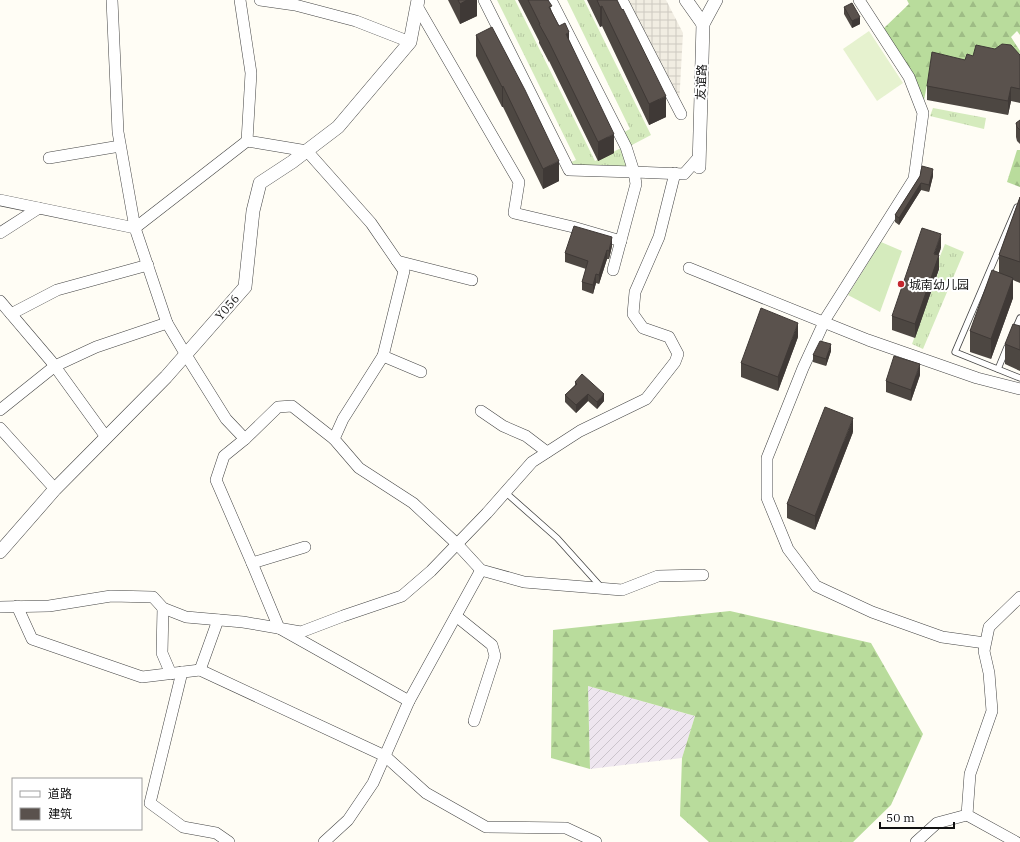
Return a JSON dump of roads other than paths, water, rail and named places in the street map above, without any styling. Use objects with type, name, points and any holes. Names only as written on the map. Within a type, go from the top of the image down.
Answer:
[{"type":"street","points":[[112,0],[118,132],[135,228],[168,323],[226,419],[245,439]]},
{"type":"street","points":[[240,0],[251,73],[247,141]]},
{"type":"street","points":[[260,0],[295,5],[350,19],[410,42]]},
{"type":"street","points":[[484,0],[569,170],[684,174],[699,162]]},
{"type":"street","points":[[551,0],[626,147],[634,172],[636,184],[613,270]]},
{"type":"street","points":[[622,0],[681,114]]},
{"type":"street","points":[[686,0],[703,24]]},
{"type":"street","name":"友谊路","points":[[699,162],[703,24],[716,0]]},
{"type":"street","points":[[859,0],[909,77],[923,113],[914,179],[826,318],[803,368],[768,458],[767,498],[788,549],[816,586],[872,612],[942,637],[985,643]]},
{"type":"street","points":[[418,3],[519,182],[514,213],[573,227],[621,241]]},
{"type":"street","name":"Y056","points":[[0,552],[55,489],[166,378],[245,287],[253,211],[260,183],[308,151],[338,128],[410,42],[418,3]]},
{"type":"street","points":[[0,200],[135,228],[247,141],[308,151],[371,223],[404,271],[383,356],[343,419],[334,439]]},
{"type":"street","points":[[49,158],[120,146]]},
{"type":"street","points":[[0,606],[49,606],[111,596],[153,597],[163,608],[186,617],[243,622],[300,632],[402,596],[431,571],[487,513],[532,462],[580,431],[646,398],[676,362],[678,354],[669,337],[643,328],[633,314],[635,292],[659,237],[675,173]]},
{"type":"street","points":[[0,233],[39,208]]},
{"type":"street","points":[[397,261],[472,280]]},
{"type":"street","points":[[106,437],[55,366],[4,309],[57,290],[148,265]]},
{"type":"street","points":[[689,268],[868,340],[977,378],[1020,389]]},
{"type":"street","points":[[0,410],[55,366],[96,347],[168,323]]},
{"type":"street","points":[[383,356],[421,372]]},
{"type":"street","points":[[409,701],[279,628],[216,480],[224,456],[245,439],[278,407],[292,406],[334,439],[359,468],[413,502],[457,544],[481,570],[524,582],[622,590],[658,576],[703,575]]},
{"type":"street","points":[[481,411],[503,426],[526,436],[547,452]]},
{"type":"street","points":[[0,428],[55,489]]},
{"type":"street","points":[[252,563],[305,547]]},
{"type":"street","points":[[324,842],[348,820],[373,783],[409,701],[481,570]]},
{"type":"street","points":[[967,815],[970,774],[992,711],[989,673],[984,651],[985,643],[989,627],[1020,597]]},
{"type":"street","points":[[17,606],[32,639],[142,677],[200,670],[385,756],[426,793],[486,827],[566,828],[596,842]]},
{"type":"street","points":[[163,608],[162,653],[171,674]]},
{"type":"street","points":[[456,616],[492,645],[495,656],[474,721]]},
{"type":"street","points":[[200,670],[218,620]]},
{"type":"street","points":[[182,672],[150,803],[183,827],[216,833],[229,842]]},
{"type":"street","points":[[916,842],[937,823],[967,815],[1016,842]]},
{"type":"lane","points":[[1020,208],[1017,207],[955,352],[1020,378]]},
{"type":"lane","points":[[998,369],[1020,318]]},
{"type":"lane","points":[[505,492],[557,538],[602,588]]},
{"type":"place","name":"城南幼儿园","points":[[901,284]]}]
